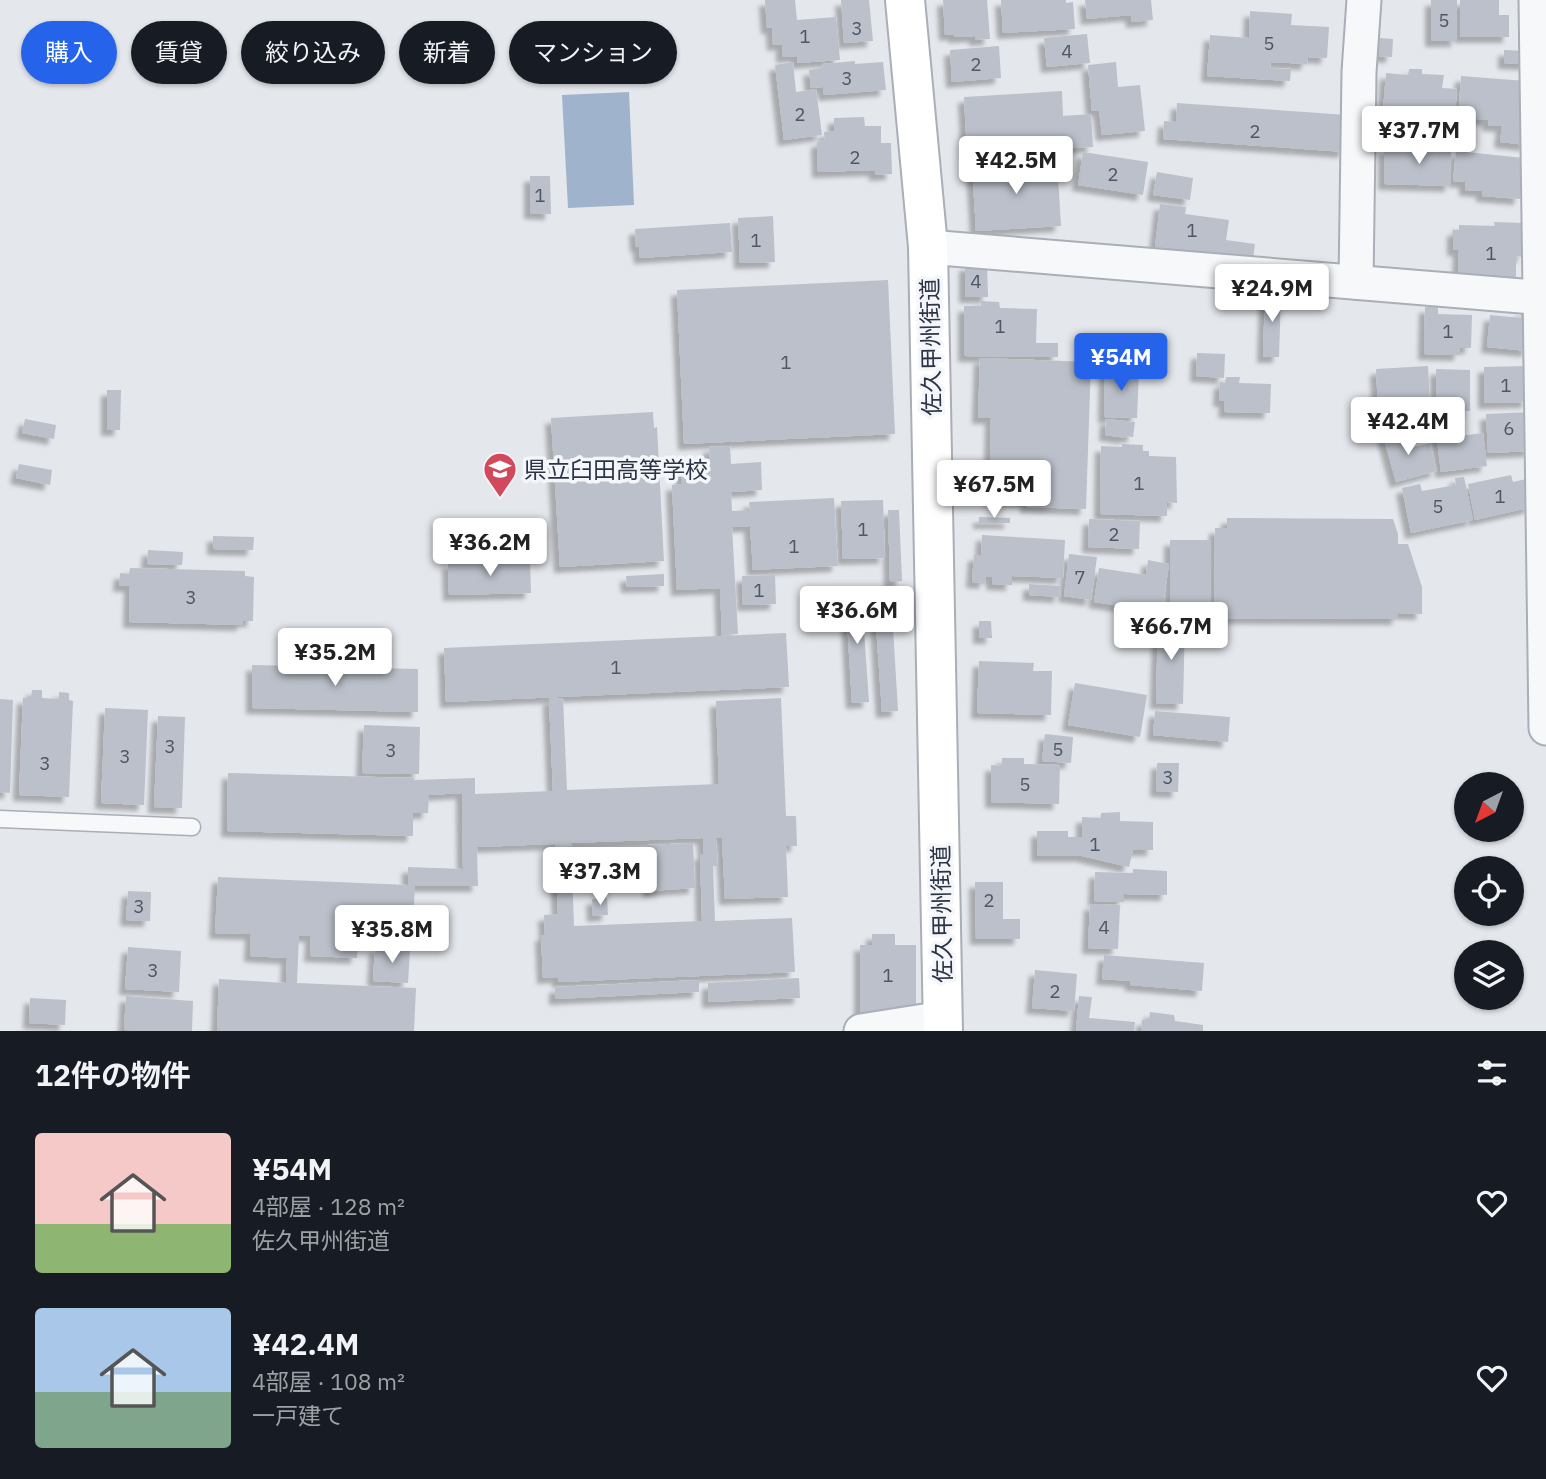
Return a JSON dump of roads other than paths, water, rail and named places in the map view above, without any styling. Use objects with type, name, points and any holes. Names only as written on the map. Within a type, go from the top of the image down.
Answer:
[{"type":"street","name":"佐久甲州街道","points":[[905,0],[928,247],[943,1024]]},
{"type":"street","points":[[1356,282],[1359,72],[1364,0]]},
{"type":"street","points":[[1540,18],[1546,728]]},
{"type":"street","points":[[928,247],[1544,297]]},
{"type":"street","points":[[862,1031],[943,1024]]},
{"type":"lane","points":[[0,819],[192,827]]},
{"type":"water","points":[[629,92],[634,205],[568,208],[562,95]]},
{"type":"place","name":"県立臼田高等学校","points":[[500,499]]}]
